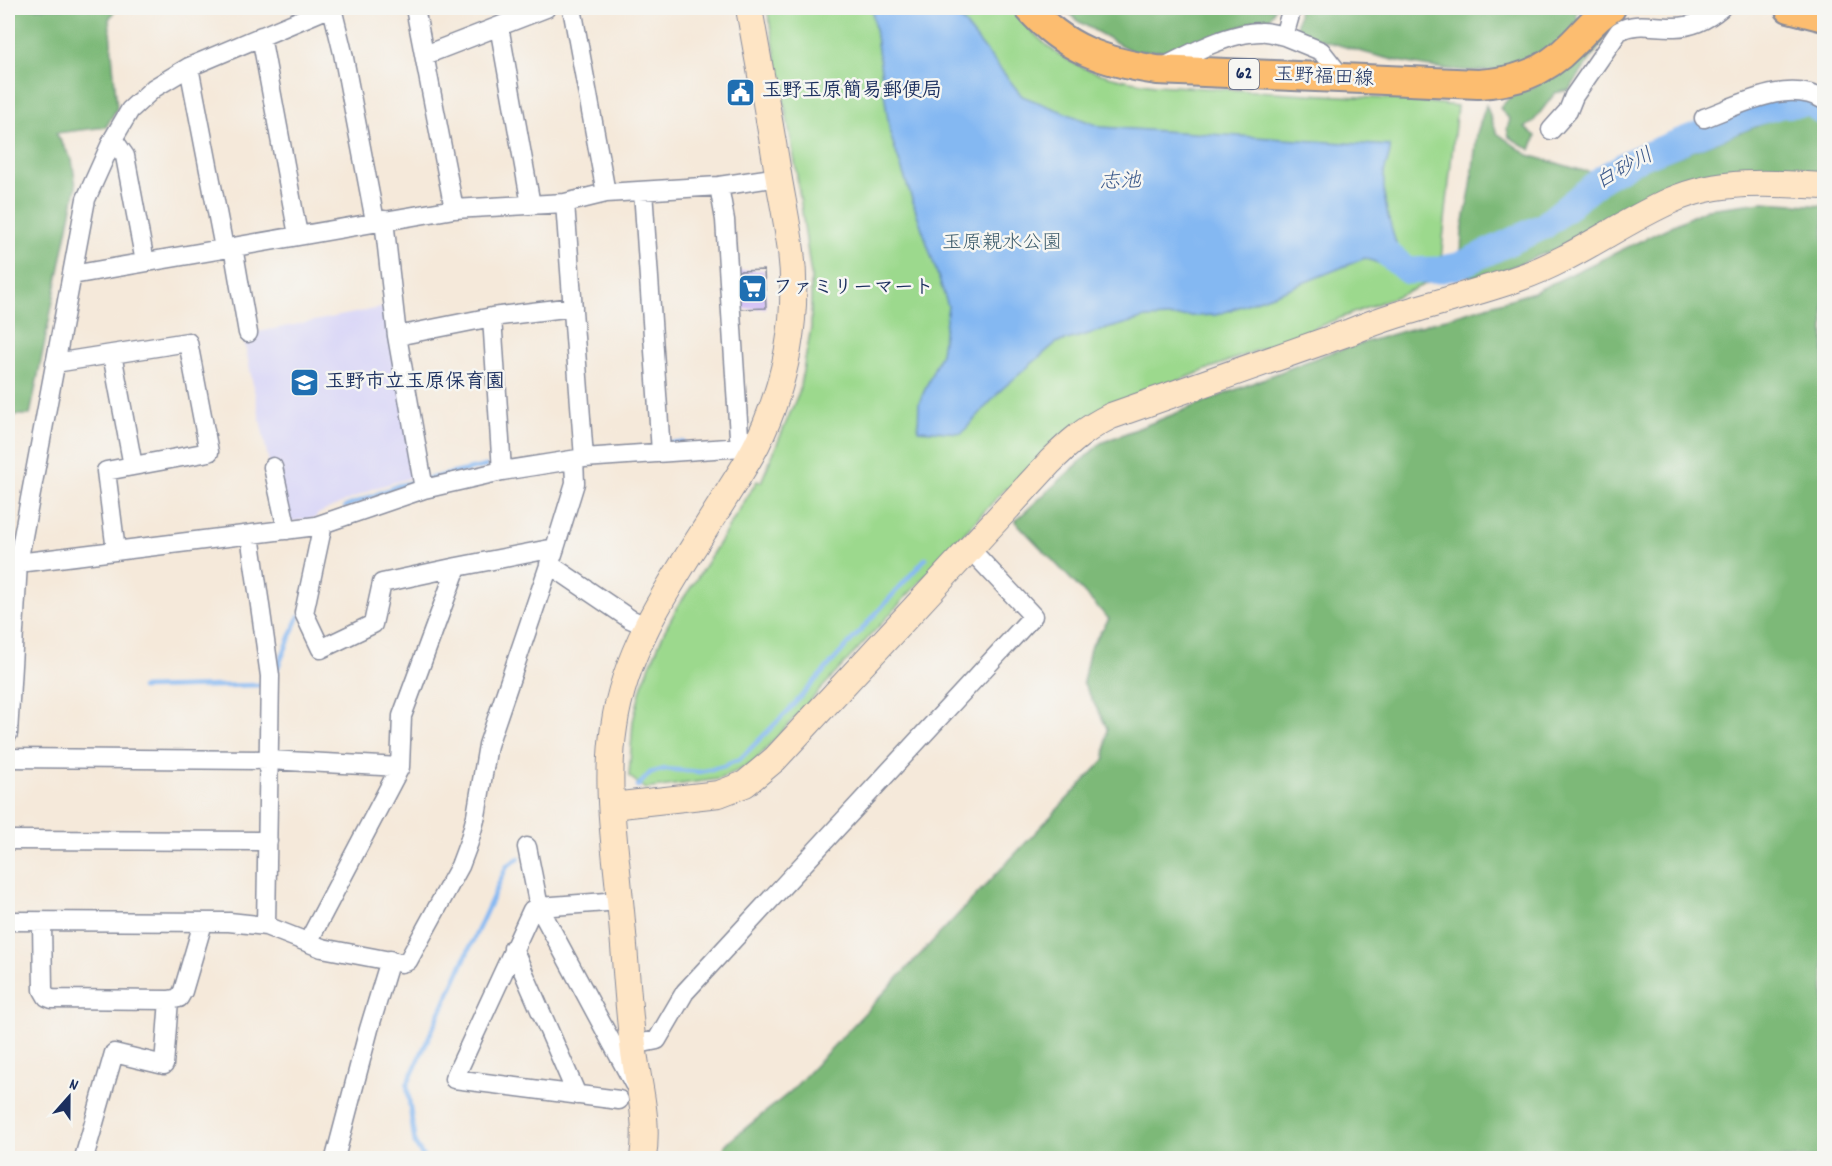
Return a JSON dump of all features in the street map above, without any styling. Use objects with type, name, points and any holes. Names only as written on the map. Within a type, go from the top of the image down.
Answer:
[{"type":"main road","name":"玉野福田線","points":[[1029,8],[1059,37],[1084,51],[1106,60],[1157,70],[1478,84],[1517,79],[1532,74],[1552,62],[1601,13],[1611,8]]},
{"type":"main road","points":[[1789,8],[1824,17]]},
{"type":"street","points":[[8,734],[18,563],[86,200],[113,139],[130,110],[154,88],[189,67],[330,8],[343,53],[380,221],[422,483]]},
{"type":"street","points":[[415,8],[454,209]]},
{"type":"street","points":[[425,56],[546,8]]},
{"type":"street","points":[[572,8],[606,193]]},
{"type":"street","points":[[631,1101],[633,1045],[612,806],[610,756],[614,725],[623,686],[646,626],[757,446],[783,374],[791,329],[793,297],[791,253],[749,8]]},
{"type":"street","points":[[1284,36],[1292,8]]},
{"type":"street","points":[[1551,130],[1568,111],[1574,96],[1619,31],[1641,25],[1676,27],[1696,24],[1721,8]]},
{"type":"street","points":[[499,26],[531,205]]},
{"type":"street","points":[[1157,70],[1202,48],[1239,36],[1261,32],[1284,36],[1321,51],[1343,79]]},
{"type":"street","points":[[261,36],[298,235]]},
{"type":"street","points":[[189,67],[248,333]]},
{"type":"street","points":[[1704,118],[1771,94],[1802,91],[1824,100]]},
{"type":"street","points":[[113,139],[125,156],[145,262]]},
{"type":"street","points":[[72,275],[454,209],[565,203],[606,193],[719,186],[779,177]]},
{"type":"street","points":[[612,806],[719,794],[750,781],[775,759],[1067,445],[1081,432],[1111,416],[1350,332],[1375,321],[1519,278],[1558,262],[1682,197],[1722,187],[1756,183],[1824,186]]},
{"type":"street","points":[[719,186],[725,220],[739,436],[757,446]]},
{"type":"street","points":[[643,191],[660,447]]},
{"type":"street","points":[[8,921],[229,922],[266,926],[322,948],[401,963],[408,961],[459,866],[476,816],[488,745],[552,556],[575,483],[581,455],[565,203]]},
{"type":"street","points":[[397,336],[492,317],[573,307]]},
{"type":"street","points":[[492,317],[501,466]]},
{"type":"street","points":[[55,363],[188,342],[209,452],[106,471],[116,551]]},
{"type":"street","points":[[112,354],[133,466]]},
{"type":"street","points":[[18,563],[323,524],[422,483],[501,466],[660,447],[757,446]]},
{"type":"street","points":[[273,467],[287,530]]},
{"type":"street","points":[[323,524],[304,613],[321,649],[373,624],[382,583],[457,567],[552,556],[630,619],[646,626]]},
{"type":"street","points":[[250,535],[270,676],[266,926]]},
{"type":"street","points":[[633,1045],[657,1040],[664,1032],[685,992],[1033,616],[969,548]]},
{"type":"street","points":[[308,942],[400,767],[402,716],[457,567]]},
{"type":"street","points":[[8,758],[269,760],[400,767]]},
{"type":"street","points":[[8,840],[268,841]]},
{"type":"street","points":[[527,847],[539,907],[646,1137],[643,1158]]},
{"type":"street","points":[[620,900],[539,907],[532,910],[454,1079],[631,1101]]},
{"type":"street","points":[[42,922],[43,990],[46,997],[52,999],[169,1000],[179,998],[183,992],[203,923]]},
{"type":"street","points":[[513,948],[577,1095]]},
{"type":"street","points":[[335,1158],[390,960]]},
{"type":"street","points":[[84,1158],[114,1053],[164,1065],[169,1000]]},
{"type":"shaded area","points":[[390,306],[416,476],[375,488],[318,514],[315,518],[281,523],[243,335]]},
{"type":"green space","points":[[8,8],[117,8],[109,19],[117,108],[106,127],[56,133],[72,160],[76,187],[30,415],[8,415]]},
{"type":"green space","name":"玉原親水公園","points":[[767,8],[1012,8],[1042,42],[1058,54],[1092,71],[1111,77],[1155,85],[1408,100],[1457,106],[1439,278],[1092,414],[1011,492],[1006,488],[752,764],[719,779],[645,789],[629,776],[633,721],[642,685],[664,632],[678,606],[757,481],[761,482],[799,392],[811,328],[811,275],[795,162]]},
{"type":"green space","points":[[1062,8],[1275,8],[1270,18],[1254,21],[1185,49],[1133,52],[1079,22]]},
{"type":"green space","points":[[1299,8],[1581,8],[1576,15],[1581,24],[1561,44],[1522,65],[1492,71],[1464,71],[1435,68],[1376,56],[1296,31]]},
{"type":"green space","points":[[1611,22],[1612,28],[1569,90],[1555,93],[1533,122],[1525,128],[1536,136],[1531,150],[1509,137],[1507,128],[1510,120],[1500,108],[1510,97],[1541,83]]},
{"type":"green space","points":[[1486,105],[1497,133],[1528,155],[1584,171],[1625,177],[1783,116],[1807,116],[1824,126],[1824,175],[1784,174],[1698,178],[1634,200],[1558,248],[1489,276],[1460,277],[1462,231],[1471,186],[1477,133]]},
{"type":"green space","points":[[1763,202],[1824,206],[1824,1158],[722,1158],[725,1145],[790,1092],[1105,759],[1107,728],[1083,682],[1090,648],[1109,619],[1015,521],[1101,443],[1326,354],[1534,292],[1707,209]]},
{"type":"water","name":"志池","points":[[872,8],[952,8],[1022,96],[1101,127],[1390,146],[1384,174],[1386,207],[1401,259],[1409,263],[1412,276],[1365,258],[1216,315],[1146,318],[1056,343],[1002,389],[962,433],[918,430],[919,403],[941,353],[948,306],[890,134]]},
{"type":"building","points":[[764,270],[766,308],[740,309],[738,271]]},
{"type":"waterway","name":"白砂川","points":[[1383,250],[1408,271],[1458,266],[1544,226],[1603,178],[1632,161],[1753,113],[1781,105],[1811,103],[1824,113]]},
{"type":"waterway","points":[[664,443],[683,442]]},
{"type":"waterway","points":[[427,479],[486,466]]},
{"type":"waterway","points":[[345,507],[397,486],[419,481]]},
{"type":"waterway","points":[[638,786],[650,773],[665,769],[700,772],[740,759],[787,712],[926,558]]},
{"type":"waterway","points":[[277,669],[299,616]]},
{"type":"waterway","points":[[142,688],[259,685]]},
{"type":"waterway","points":[[424,1158],[415,1144],[407,1085],[507,866],[519,858]]},
{"type":"place","name":"玉野玉原簡易郵便局","points":[[741,92]]},
{"type":"place","name":"ファミリーマート","points":[[752,289]]},
{"type":"place","name":"玉野市立玉原保育園","points":[[304,383]]}]
